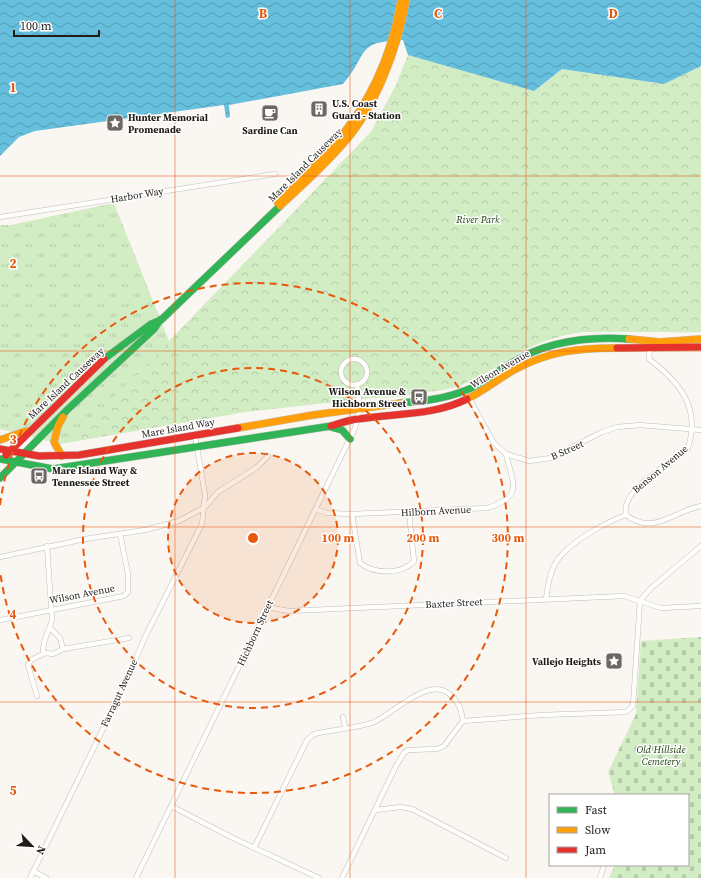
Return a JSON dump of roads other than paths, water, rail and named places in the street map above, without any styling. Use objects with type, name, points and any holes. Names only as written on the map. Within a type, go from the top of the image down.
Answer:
[{"type":"main road","name":"Mare Island Causeway","points":[[389,55],[398,19],[400,0]]},
{"type":"main road","name":"Mare Island Causeway","points":[[0,478],[21,455],[154,329],[160,320],[255,228],[348,128],[367,98],[401,29],[406,0]]},
{"type":"main road","name":"Mare Island Causeway","points":[[0,459],[103,360],[151,324],[160,320]]},
{"type":"main road","name":"Wilson Avenue","points":[[360,408],[422,402],[466,391],[512,362],[536,350],[584,339],[612,338],[650,344],[701,347]]},
{"type":"main road","name":"Wilson Avenue","points":[[358,419],[436,410],[455,405],[514,370],[538,358],[557,352],[583,348],[701,339]]},
{"type":"main road","name":"Mare Island Way","points":[[0,449],[21,455],[42,458],[89,454],[360,408]]},
{"type":"main road","points":[[62,456],[54,442],[58,426],[67,410]]},
{"type":"main road","points":[[0,459],[53,469],[321,428],[358,419]]},
{"type":"main road","points":[[0,440],[17,435],[35,426]]},
{"type":"main road","points":[[321,428],[340,427],[350,439]]},
{"type":"street","name":"Harbor Way","points":[[0,216],[275,174]]},
{"type":"street","points":[[650,344],[649,358],[688,391]]},
{"type":"street","points":[[354,359],[360,360],[367,368],[367,377],[362,383],[357,385],[348,384],[341,374],[345,363],[354,359]]},
{"type":"street","name":"Hichborn Street","points":[[136,878],[350,439],[358,419],[360,408],[357,385]]},
{"type":"street","name":"B Street","points":[[466,391],[494,443],[506,454],[529,462],[540,460],[571,449],[602,432],[624,426],[640,425],[699,428]]},
{"type":"street","name":"Benson Avenue","points":[[626,515],[625,504],[633,491],[681,455],[692,442],[699,428]]},
{"type":"street","name":"Farragut Avenue","points":[[30,878],[125,684],[145,637],[202,524],[204,494],[195,436]]},
{"type":"street","name":"Hilborn Avenue","points":[[315,509],[327,513],[352,514],[487,508],[506,501],[513,491],[514,480],[506,454]]},
{"type":"street","points":[[0,557],[47,546],[170,524],[204,507],[218,492],[256,468],[268,456]]},
{"type":"street","points":[[546,599],[550,574],[558,558],[583,538],[608,521],[626,515],[640,524],[654,524],[701,506]]},
{"type":"street","points":[[352,514],[360,563],[365,567],[377,571],[401,570],[409,566],[414,561],[409,512]]},
{"type":"street","name":"Wilson Avenue","points":[[0,620],[116,599],[128,592],[128,574],[120,534]]},
{"type":"street","points":[[45,652],[43,651],[43,640],[50,628],[52,620],[47,546]]},
{"type":"street","points":[[463,721],[542,715],[626,712],[633,706],[640,601],[650,589],[701,546]]},
{"type":"street","name":"Baxter Street","points":[[267,607],[289,611],[624,596],[661,608],[701,606]]},
{"type":"street","points":[[50,628],[60,638],[64,649]]},
{"type":"street","points":[[37,696],[28,665],[31,660],[45,652],[53,654],[64,649],[129,638]]},
{"type":"street","points":[[254,848],[307,740],[314,734],[373,722],[423,692],[433,689],[446,691],[456,699],[461,709],[463,721],[444,746],[437,750],[408,750],[404,753],[396,766],[342,878]]},
{"type":"street","points":[[343,717],[345,728]]},
{"type":"street","points":[[171,806],[254,848],[319,878]]},
{"type":"street","points":[[375,810],[401,807],[412,809],[506,858]]},
{"type":"street","points":[[600,878],[604,866]]},
{"type":"street","points":[[33,871],[46,878]]},
{"type":"water","points":[[0,0],[701,0],[701,66],[664,84],[562,69],[534,91],[408,55],[403,40],[387,41],[377,43],[365,51],[343,84],[229,105],[230,117],[226,118],[224,105],[35,131],[19,137],[0,156]]},
{"type":"place","name":"U.S. Coast Guard - Station","points":[[319,109]]},
{"type":"place","name":"Sardine Can","points":[[270,113]]},
{"type":"place","name":"Hunter Memorial Promenade","points":[[115,123]]},
{"type":"place","name":"Wilson Avenue & Hichborn Street","points":[[419,397]]},
{"type":"place","name":"Mare Island Way & Tennessee Street","points":[[39,476]]},
{"type":"place","name":"Vallejo Heights","points":[[614,661]]},
{"type":"park label","name":"River Park","points":[[478,219]]},
{"type":"park label","name":"Old Hillside Cemetery","points":[[661,754]]}]
